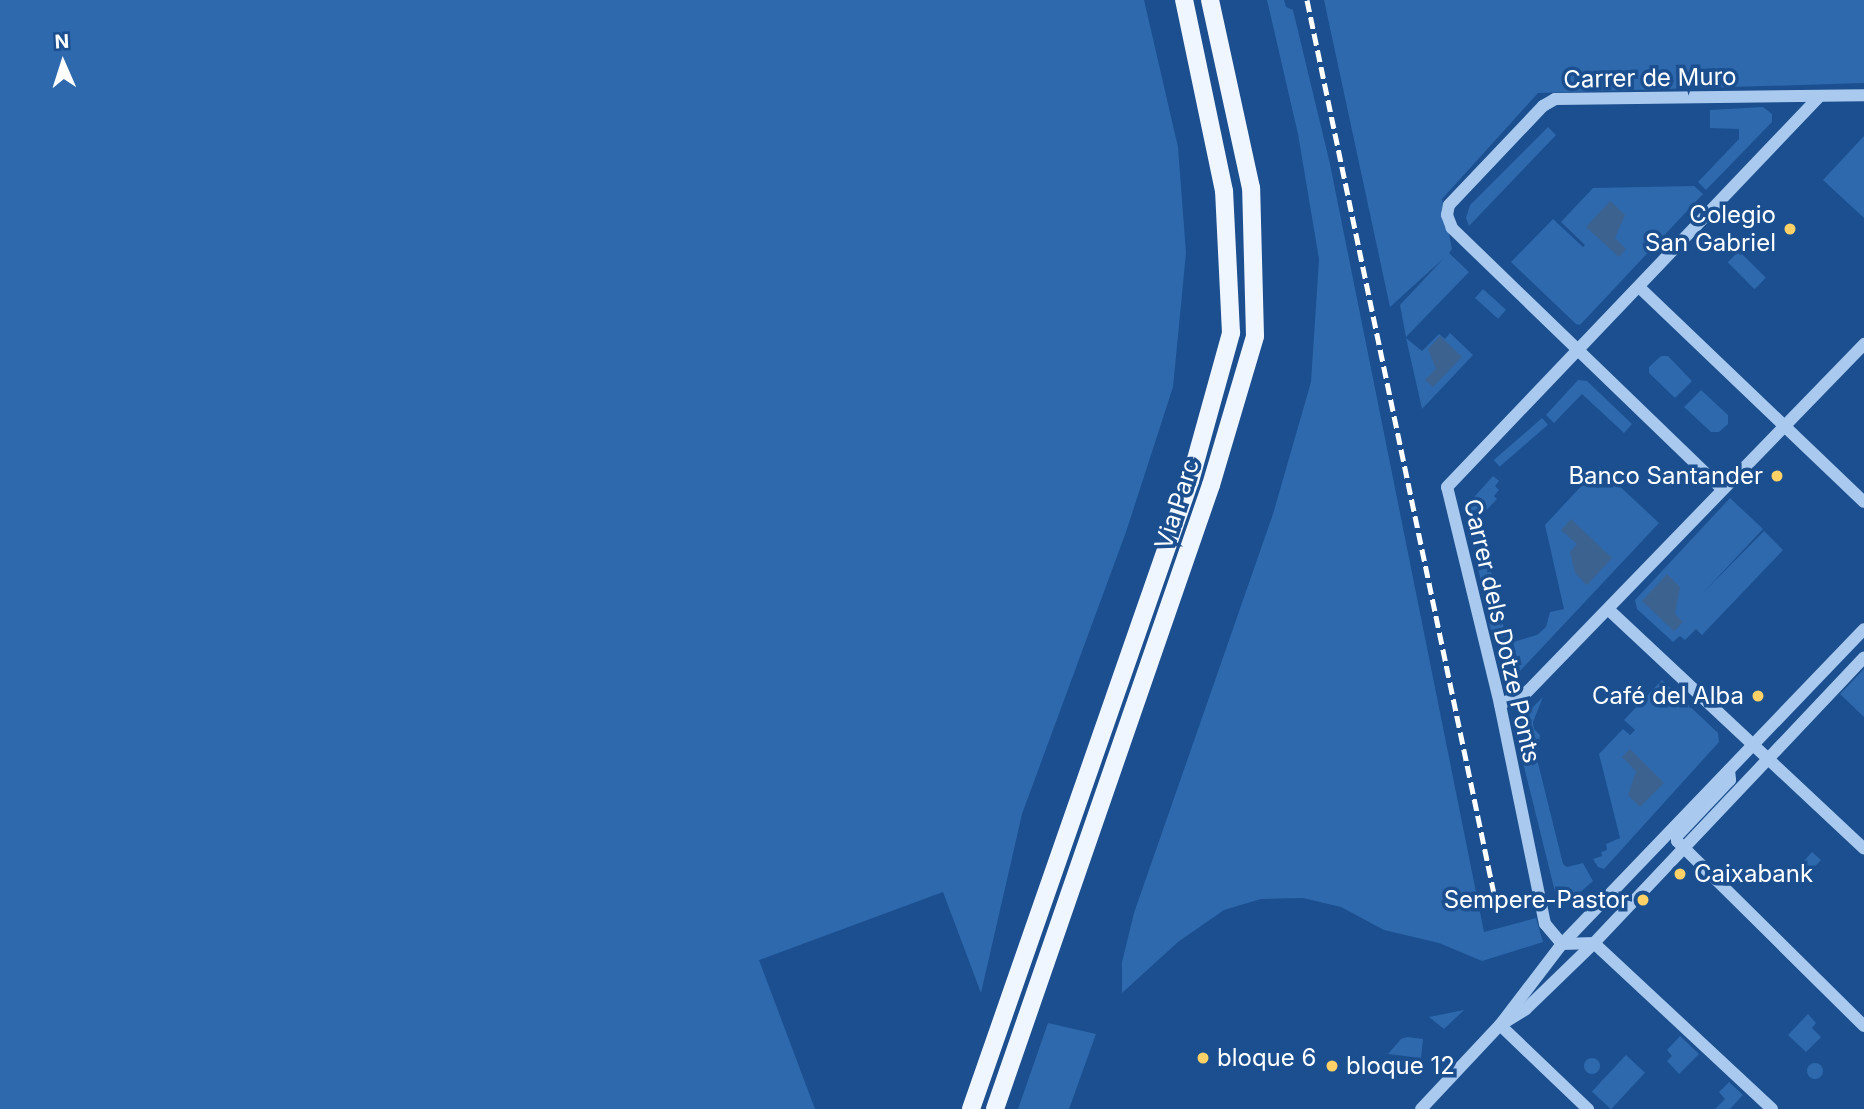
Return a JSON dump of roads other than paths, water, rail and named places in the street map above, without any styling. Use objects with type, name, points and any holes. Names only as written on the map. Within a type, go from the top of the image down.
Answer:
[{"type":"main road","name":"Via Parc","points":[[971,1109],[1190,481],[1231,333],[1224,191],[1184,0]]},
{"type":"main road","name":"Via Parc","points":[[995,1109],[1211,485],[1255,336],[1251,188],[1210,0]]},
{"type":"street","name":"Carrer de Muro","points":[[1577,350],[1452,228],[1447,215],[1449,205],[1543,106],[1555,99],[1818,98],[1864,95]]},
{"type":"street","points":[[1722,489],[1577,350],[1818,98]]},
{"type":"street","points":[[1639,287],[1864,502]]},
{"type":"street","points":[[1500,704],[1524,695],[1864,344]]},
{"type":"street","name":"Carrer dels Dotze Ponts","points":[[1562,944],[1545,924],[1500,704],[1447,487],[1577,350]]},
{"type":"street","points":[[1609,610],[1864,849]]},
{"type":"street","points":[[1421,1109],[1500,1025],[1562,944],[1864,629]]},
{"type":"street","points":[[1500,1025],[1526,1009],[1594,943],[1681,844],[1769,758],[1864,657]]},
{"type":"street","points":[[1729,770],[1730,780],[1677,836],[1681,844],[1864,1026]]},
{"type":"street","points":[[1562,944],[1594,943],[1772,1109]]},
{"type":"street","points":[[1500,1025],[1588,1109]]},
{"type":"railway","points":[[1307,0],[1498,913]]},
{"type":"place","name":"Colegio San Gabriel","points":[[1790,229]]},
{"type":"place","name":"Banco Santander","points":[[1777,476]]},
{"type":"place","name":"Café del Alba","points":[[1758,696]]},
{"type":"place","name":"Caixabank","points":[[1680,874]]},
{"type":"place","name":"Sempere-Pastor","points":[[1643,900]]},
{"type":"place","name":"bloque 6","points":[[1203,1058]]},
{"type":"place","name":"bloque 12","points":[[1332,1066]]}]
